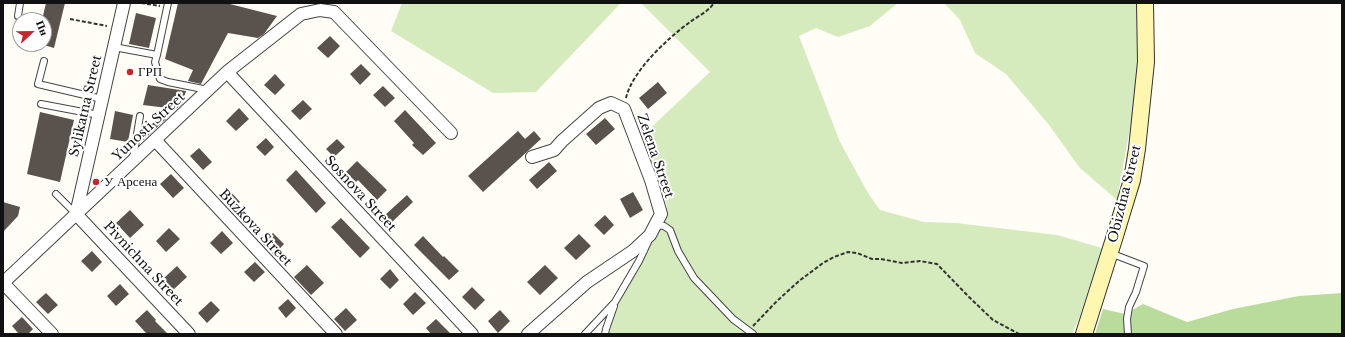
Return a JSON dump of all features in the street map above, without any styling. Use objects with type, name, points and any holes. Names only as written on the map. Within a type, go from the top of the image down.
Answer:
[{"type":"main road","name":"Obizdna Street","points":[[1084,334],[1132,180],[1137,149],[1146,62],[1145,3]]},
{"type":"street","name":"Sylikatna Street","points":[[76,214],[124,3]]},
{"type":"street","name":"Yunosti Street","points":[[3,283],[227,72],[302,14],[320,10],[334,12],[451,133]]},
{"type":"street","name":"Sosnova Street","points":[[227,72],[472,334]]},
{"type":"street","name":"Zelena Street","points":[[532,157],[554,150],[562,141],[600,108],[611,103],[624,109],[651,180],[661,214],[653,230]]},
{"type":"street","name":"Buzkova Street","points":[[155,140],[336,334]]},
{"type":"street","name":"Pivnichna Street","points":[[76,214],[189,334]]},
{"type":"street","points":[[528,334],[587,282],[633,251],[653,230]]},
{"type":"street","points":[[3,283],[52,334]]},
{"type":"lane","points":[[168,5],[155,62],[160,79],[208,90]]},
{"type":"lane","points":[[114,47],[157,55]]},
{"type":"lane","points":[[44,61],[38,84],[102,99]]},
{"type":"lane","points":[[41,104],[99,115]]},
{"type":"lane","points":[[132,162],[140,116]]},
{"type":"lane","points":[[56,194],[76,214]]},
{"type":"lane","points":[[585,334],[615,302],[640,261],[653,230],[664,226],[670,230],[678,251],[694,278],[733,319],[751,332]]},
{"type":"lane","points":[[1110,253],[1144,266],[1136,292],[1129,307],[1128,334]]},
{"type":"lane","points":[[605,334],[615,302]]},
{"type":"path","points":[[141,3],[168,5]]},
{"type":"path","points":[[624,109],[627,94],[646,62],[675,34],[709,10],[714,3]]},
{"type":"path","points":[[70,19],[107,26]]},
{"type":"path","points":[[751,332],[777,301],[799,281],[823,262],[848,252],[902,263],[920,261],[937,264],[968,297],[993,320],[1018,334]]},
{"type":"green space","points":[[402,3],[621,3],[536,92],[493,93],[391,31]]},
{"type":"green space","points":[[641,3],[898,3],[870,26],[838,37],[816,28],[799,36],[840,142],[868,193],[880,210],[924,222],[956,223],[1057,235],[1102,248],[1080,316],[1072,334],[609,334],[615,311],[648,250],[667,206],[642,136],[710,72]]},
{"type":"green space","points":[[944,3],[1136,3],[1140,59],[1136,94],[1117,200],[1080,168],[1049,125],[1006,74],[975,53],[960,20]]},
{"type":"green space","points":[[1342,293],[1342,334],[1095,334],[1103,309],[1125,314],[1143,304],[1187,322],[1233,309],[1299,296]]},
{"type":"building","points":[[46,3],[65,3],[54,48],[52,47],[52,12],[44,12]]},
{"type":"building","points":[[178,3],[226,3],[277,16],[264,34],[258,38],[228,33],[201,84],[188,81],[193,70],[165,59]]},
{"type":"building","points":[[136,13],[156,18],[149,48],[129,44]]},
{"type":"building","points":[[330,36],[340,46],[328,58],[317,48]]},
{"type":"building","points":[[361,64],[371,74],[360,85],[350,74]]},
{"type":"building","points":[[275,74],[285,85],[275,95],[264,85]]},
{"type":"building","points":[[658,82],[667,93],[648,109],[639,98]]},
{"type":"building","points":[[148,85],[186,91],[182,104],[176,109],[143,105]]},
{"type":"building","points":[[383,86],[395,98],[385,107],[373,95]]},
{"type":"building","points":[[303,100],[312,109],[300,120],[291,111]]},
{"type":"building","points":[[239,108],[249,119],[236,131],[226,121]]},
{"type":"building","points":[[405,110],[436,143],[423,155],[412,145],[414,143],[394,121]]},
{"type":"building","points":[[115,111],[133,115],[128,142],[110,139]]},
{"type":"building","points":[[40,112],[74,120],[60,182],[27,174]]},
{"type":"building","points":[[162,115],[166,119],[143,140],[141,137],[142,133]]},
{"type":"building","points":[[605,118],[615,129],[596,145],[586,134]]},
{"type":"building","points":[[518,131],[525,139],[534,131],[541,139],[483,192],[468,176]]},
{"type":"building","points":[[266,138],[274,147],[265,156],[256,147]]},
{"type":"building","points":[[337,139],[345,147],[334,157],[326,149]]},
{"type":"building","points":[[199,148],[212,162],[203,170],[190,156]]},
{"type":"building","points":[[357,161],[387,190],[377,200],[358,180],[356,182],[346,172]]},
{"type":"building","points":[[549,162],[557,171],[537,189],[529,180]]},
{"type":"building","points":[[296,170],[326,203],[316,213],[286,180]]},
{"type":"building","points":[[171,174],[184,188],[173,198],[160,184]]},
{"type":"building","points":[[230,191],[240,202],[232,209],[222,198]]},
{"type":"building","points":[[633,192],[643,210],[630,218],[620,199]]},
{"type":"building","points":[[407,195],[413,202],[392,222],[385,215]]},
{"type":"building","points":[[3,202],[20,207],[18,216],[3,232]]},
{"type":"building","points":[[130,210],[144,225],[130,238],[116,223]]},
{"type":"building","points":[[605,215],[614,225],[604,235],[594,225]]},
{"type":"building","points":[[341,218],[370,248],[360,258],[331,227]]},
{"type":"building","points":[[169,228],[180,239],[166,252],[156,241]]},
{"type":"building","points":[[222,231],[233,243],[221,254],[210,243]]},
{"type":"building","points":[[273,233],[284,244],[274,255],[262,243]]},
{"type":"building","points":[[579,234],[591,246],[576,260],[564,248]]},
{"type":"building","points":[[423,236],[459,271],[449,280],[414,245]]},
{"type":"building","points":[[92,251],[102,262],[92,272],[81,261]]},
{"type":"building","points":[[255,262],[265,272],[254,282],[244,272]]},
{"type":"building","points":[[307,265],[324,283],[311,295],[294,277]]},
{"type":"building","points":[[545,265],[558,278],[540,295],[527,282]]},
{"type":"building","points":[[177,266],[187,277],[173,290],[163,279]]},
{"type":"building","points":[[390,269],[399,280],[390,289],[380,279]]},
{"type":"building","points":[[120,284],[129,294],[116,306],[107,296]]},
{"type":"building","points":[[472,287],[485,300],[475,310],[462,297]]},
{"type":"building","points":[[415,292],[426,303],[413,315],[403,304]]},
{"type":"building","points":[[46,293],[58,305],[48,314],[36,302]]},
{"type":"building","points":[[288,299],[296,308],[286,318],[278,308]]},
{"type":"building","points":[[211,301],[220,310],[207,323],[198,313]]},
{"type":"building","points":[[346,308],[357,320],[345,331],[334,319]]},
{"type":"building","points":[[147,310],[156,320],[155,321],[168,334],[147,334],[135,321]]},
{"type":"building","points":[[500,310],[510,321],[498,333],[488,321]]},
{"type":"building","points":[[22,317],[33,329],[28,334],[19,334],[12,326]]},
{"type":"building","points":[[436,319],[451,334],[431,334],[426,328]]},
{"type":"place","name":"ГРП","points":[[130,72]]},
{"type":"place","name":"У Арсена","points":[[96,182]]}]
